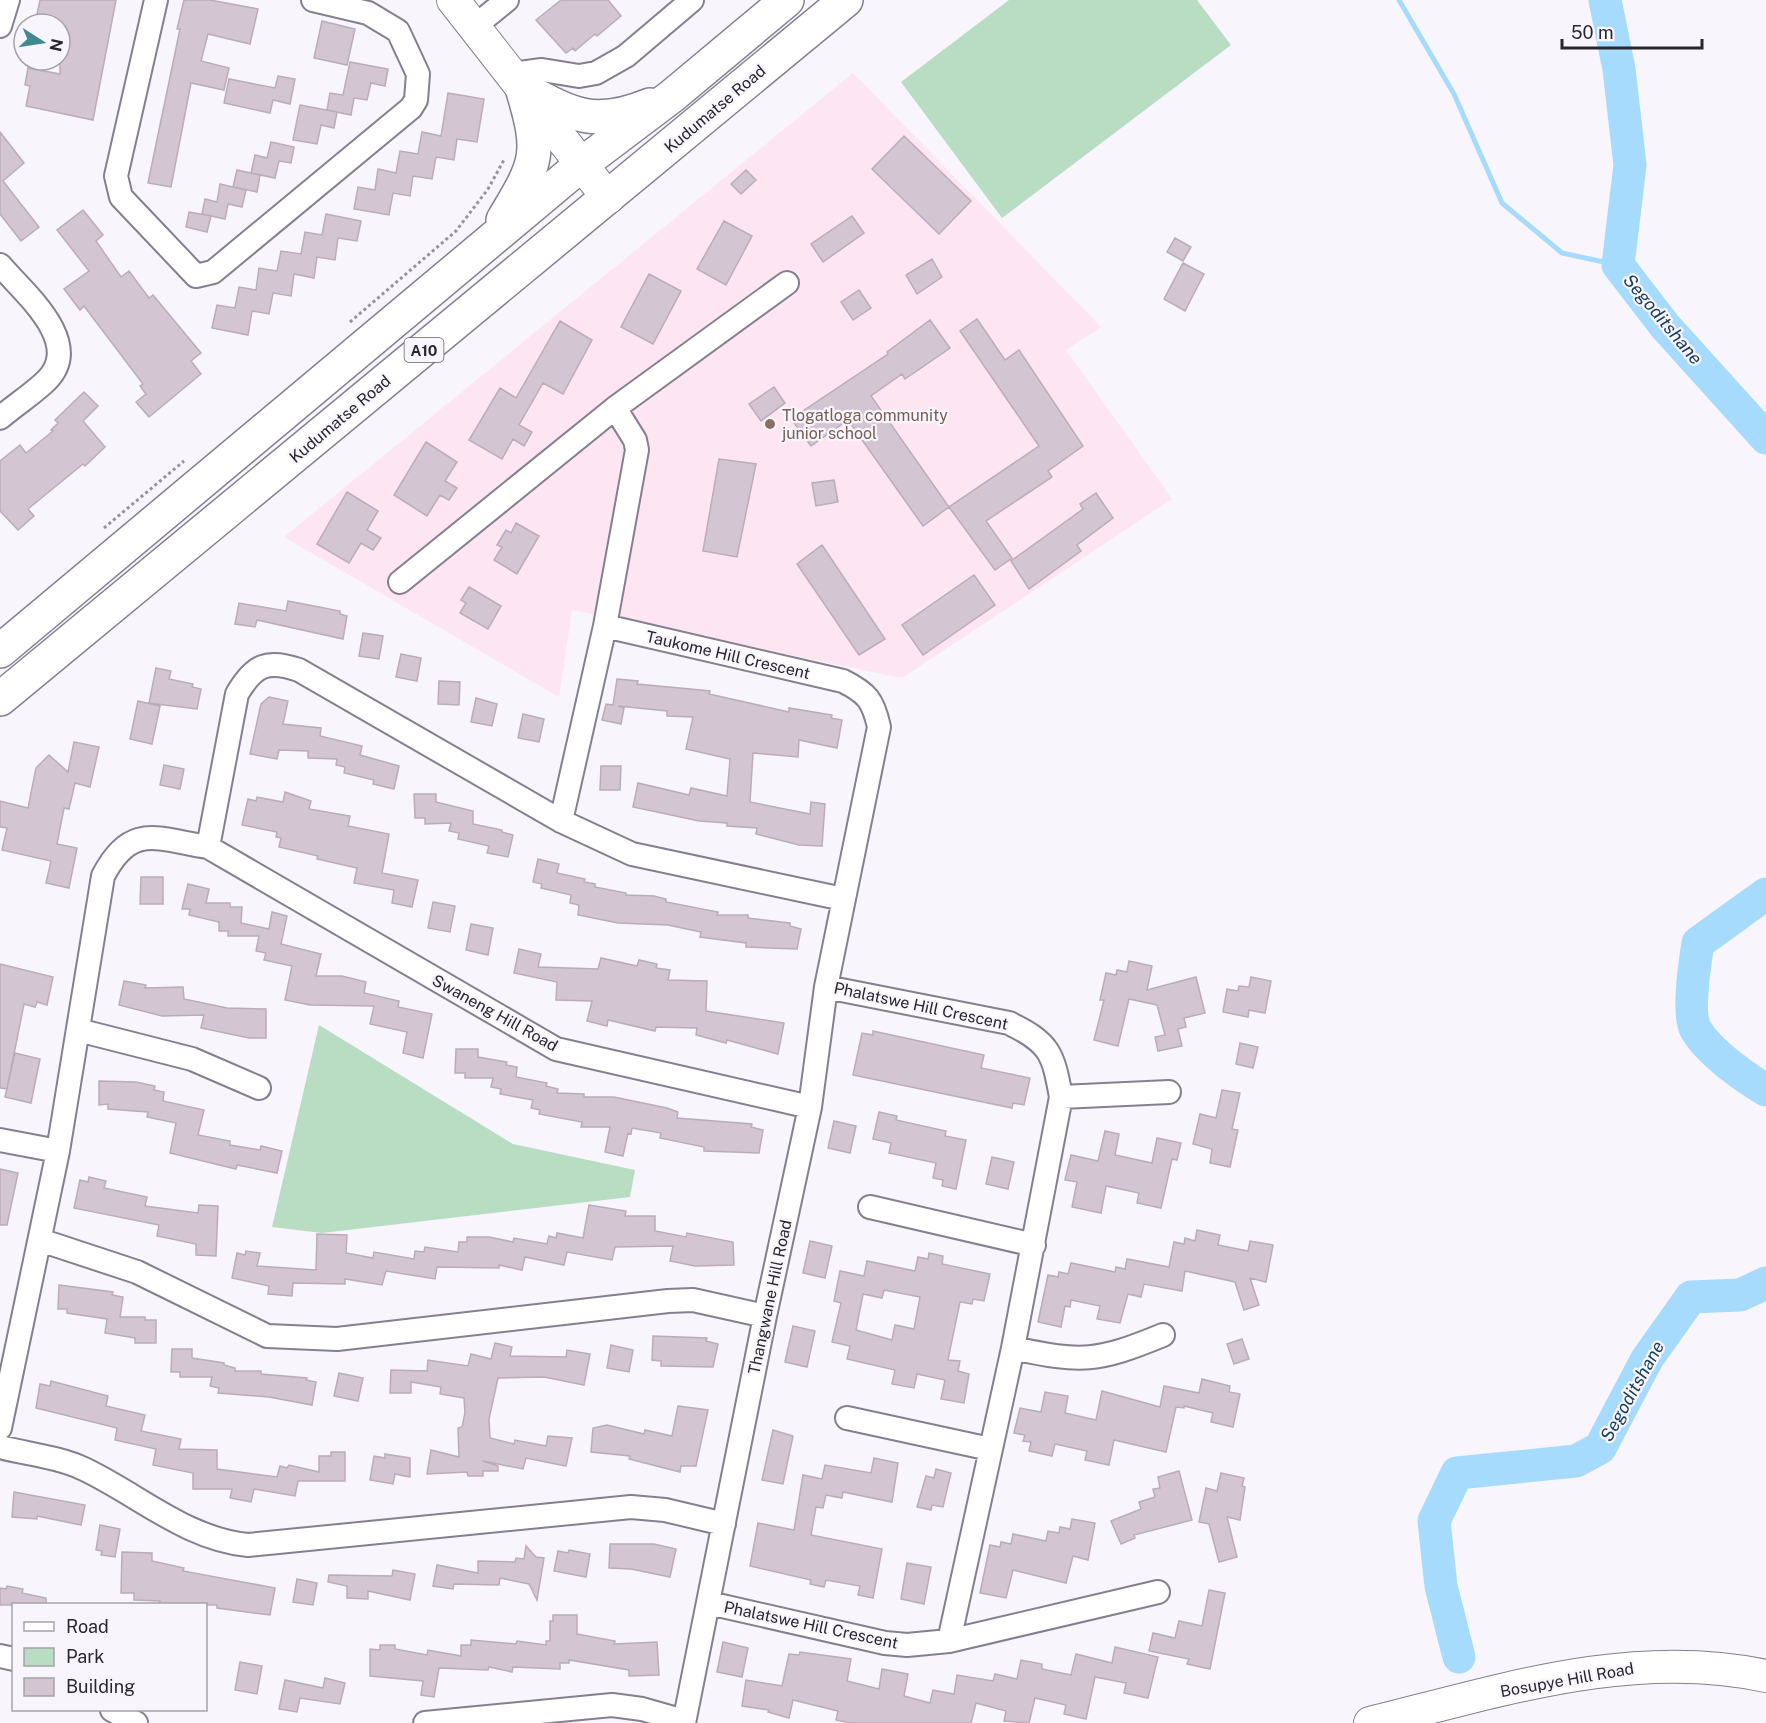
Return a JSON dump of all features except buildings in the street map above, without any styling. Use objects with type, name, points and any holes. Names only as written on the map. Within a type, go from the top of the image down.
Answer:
[{"type":"main road","name":"A10","points":[[0,651],[472,259],[582,164],[672,96],[787,0]]},
{"type":"main road","name":"Kudumatse Road","points":[[0,699],[846,0]]},
{"type":"main road","points":[[517,81],[566,112],[588,117],[615,117],[672,96]]},
{"type":"main road","points":[[472,259],[503,220],[523,188],[534,160],[535,131],[517,81]]},
{"type":"street","points":[[0,26],[8,0]]},
{"type":"street","points":[[156,0],[117,176],[117,187],[121,197],[196,276],[206,276],[411,108],[416,100],[418,74],[398,31],[368,13],[313,0]]},
{"type":"street","points":[[453,0],[608,198]]},
{"type":"street","points":[[475,26],[507,0]]},
{"type":"street","points":[[517,81],[548,70],[579,76],[596,73],[626,56],[692,0]]},
{"type":"street","points":[[0,265],[52,326],[59,343],[59,361],[48,379],[0,418]]},
{"type":"street","points":[[400,582],[615,408],[787,284]]},
{"type":"street","points":[[561,821],[605,626],[637,450],[635,440],[615,408]]},
{"type":"street","name":"Taukome Hill Crescent","points":[[605,626],[843,681],[863,691],[874,709],[879,727],[849,870]]},
{"type":"street","points":[[0,1428],[8,1345],[40,1240],[58,1151],[103,876],[112,859],[123,847],[136,839],[151,837],[208,847],[237,694],[248,676],[264,665],[282,664],[299,670],[561,821],[632,854],[843,899]]},
{"type":"street","name":"Swaneng Hill Road","points":[[208,847],[556,1049],[614,1065],[810,1107]]},
{"type":"street","name":"Thangwane Hill Road","points":[[684,1722],[765,1316],[810,1107],[826,987],[849,870]]},
{"type":"street","name":"Phalatswe Hill Crescent","points":[[826,987],[1009,1023],[1030,1033],[1046,1046],[1055,1065],[1061,1096]]},
{"type":"street","points":[[78,1030],[192,1059],[259,1088]]},
{"type":"street","points":[[949,1641],[1013,1348],[1061,1096],[1169,1092]]},
{"type":"street","points":[[0,1140],[58,1151]]},
{"type":"street","points":[[870,1207],[1034,1245]]},
{"type":"street","points":[[40,1240],[137,1272],[255,1331],[279,1338],[337,1339],[685,1300],[711,1303],[765,1316]]},
{"type":"street","points":[[1013,1348],[1066,1359],[1092,1359],[1121,1352],[1163,1335]]},
{"type":"street","points":[[847,1418],[990,1449]]},
{"type":"street","points":[[0,1448],[84,1469],[185,1527],[226,1543],[248,1545],[278,1543],[630,1507],[665,1510],[724,1524]]},
{"type":"street","name":"Phalatswe Hill Crescent","points":[[709,1603],[885,1643],[907,1645],[949,1641],[1158,1592]]},
{"type":"street","name":"Bosupye Hill Road","points":[[1370,1723],[1548,1680],[1609,1670],[1666,1666],[1708,1668],[1766,1676]]},
{"type":"street","points":[[425,1723],[612,1705],[642,1709],[684,1722]]},
{"type":"street","points":[[114,1711],[136,1723]]},
{"type":"path","points":[[348,324],[456,231],[488,189],[507,155],[534,160]]},
{"type":"path","points":[[95,536],[191,456]]},
{"type":"shaded area","name":"Tlogatloga community junior school","points":[[853,73],[1101,327],[1066,350],[1172,499],[902,678],[572,610],[559,697],[284,537]]},
{"type":"green space","points":[[1009,0],[1197,0],[1231,45],[1002,218],[901,82]]},
{"type":"green space","points":[[319,1025],[513,1144],[635,1170],[630,1197],[322,1233],[272,1227]]},
{"type":"waterway","points":[[1399,0],[1454,94],[1502,203],[1562,253],[1618,265]]},
{"type":"waterway","name":"Segoditshane","points":[[1605,0],[1619,69],[1630,165],[1618,265],[1665,326],[1766,438]]},
{"type":"waterway","name":"Segoditshane","points":[[1766,894],[1698,943],[1692,1000],[1693,1022],[1709,1047],[1766,1090]]},
{"type":"waterway","name":"Segoditshane","points":[[1459,1657],[1441,1586],[1434,1521],[1457,1473],[1576,1461],[1600,1448],[1647,1359],[1691,1297],[1740,1295],[1766,1283]]},
{"type":"place","name":"Tlogatloga community junior school","points":[[770,424]]}]
